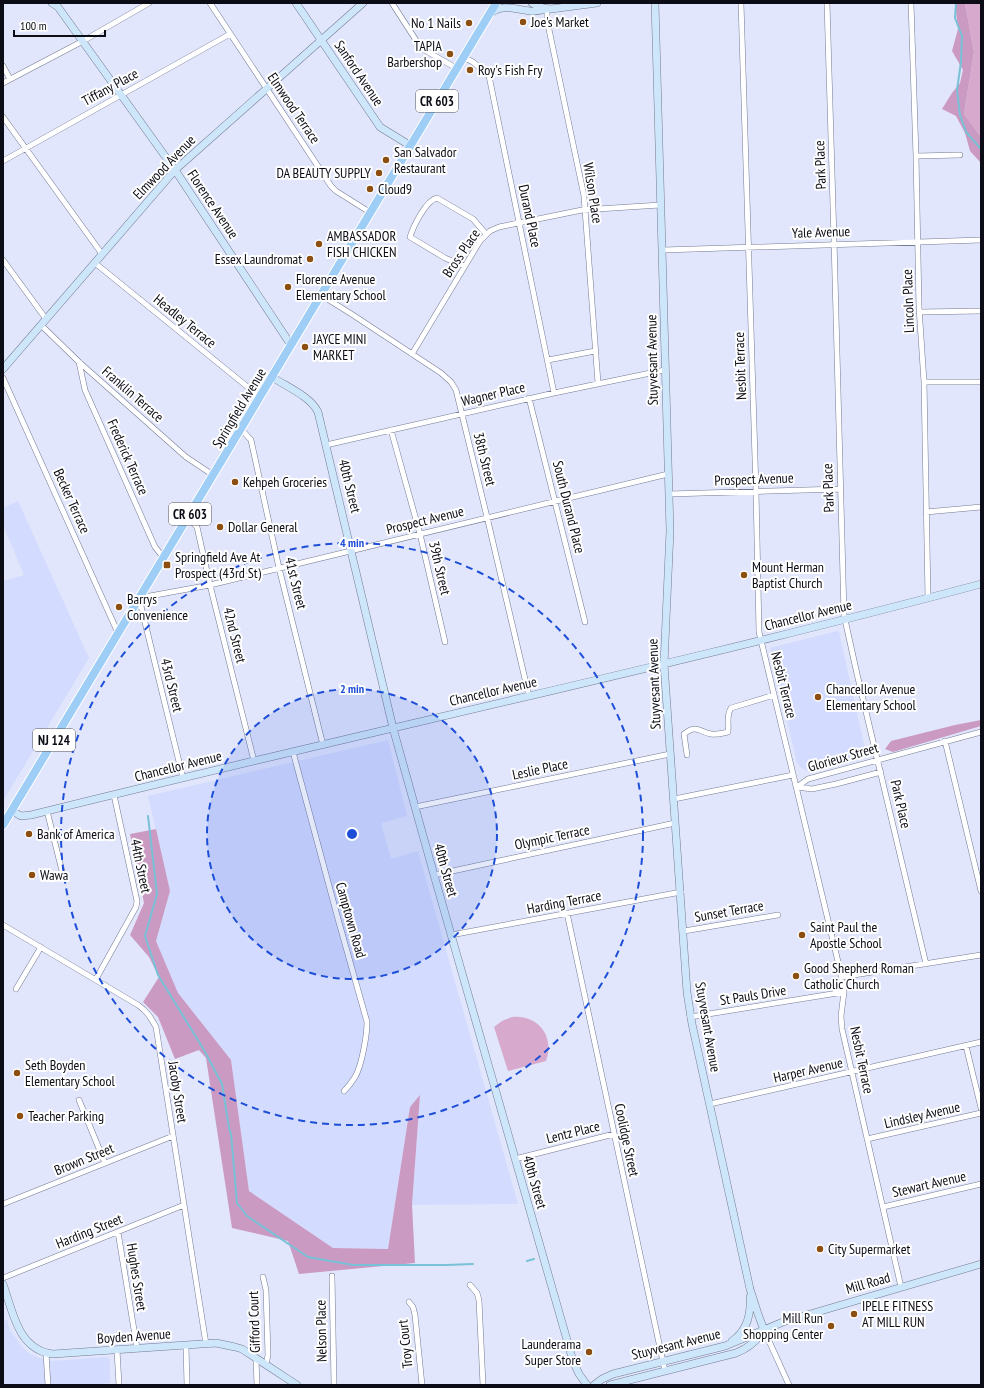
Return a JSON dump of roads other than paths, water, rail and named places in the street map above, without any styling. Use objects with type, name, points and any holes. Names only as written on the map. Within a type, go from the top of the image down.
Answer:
[{"type":"main road","name":"Florence Avenue","points":[[52,3],[58,7],[175,170],[291,345]]},
{"type":"main road","name":"Sanford Avenue","points":[[296,3],[380,127],[411,146]]},
{"type":"main road","name":"Elmwood Avenue","points":[[3,369],[175,170],[363,3]]},
{"type":"main road","name":"Springfield Avenue","points":[[3,825],[496,3]]},
{"type":"main road","points":[[532,3],[547,9]]},
{"type":"main road","points":[[489,14],[502,8],[534,11],[596,3]]},
{"type":"main road","name":"Stuyvesant Avenue","points":[[654,3],[670,531],[664,664],[684,931],[687,992],[690,1017],[750,1289],[764,1330]]},
{"type":"main road","name":"40th Street","points":[[272,377],[310,401],[316,407],[318,412],[352,550],[393,728],[573,1361],[586,1385]]},
{"type":"main road","name":"Chancellor Avenue","points":[[12,811],[21,816],[31,815],[760,641],[981,584]]},
{"type":"main road","name":"Mill Road","points":[[764,1330],[790,1320],[981,1264]]},
{"type":"main road","points":[[3,1284],[21,1333],[32,1346],[46,1353]]},
{"type":"main road","points":[[725,1346],[735,1339],[747,1324],[750,1313],[750,1289]]},
{"type":"main road","name":"Stuyvesant Avenue","points":[[594,1385],[613,1374],[725,1346],[764,1330]]},
{"type":"main road","name":"Stuyvesant Avenue","points":[[610,1385],[665,1372],[743,1350],[757,1341],[764,1330]]},
{"type":"main road","name":"Boyden Avenue","points":[[46,1353],[53,1354],[216,1343],[234,1346],[242,1350],[297,1385]]},
{"type":"street","points":[[3,83],[83,41],[149,3]]},
{"type":"street","name":"Elmwood Terrace","points":[[210,3],[331,186],[336,191],[371,212]]},
{"type":"street","points":[[392,3],[421,48],[456,68]]},
{"type":"street","name":"Nesbit Terrace","points":[[741,3],[756,491],[758,629],[797,787],[841,977],[844,992],[841,1023],[901,1287]]},
{"type":"street","name":"Park Place","points":[[827,3],[845,620],[926,964]]},
{"type":"street","name":"Lincoln Place","points":[[911,3],[920,312],[924,382],[928,598]]},
{"type":"street","name":"Wilson Place","points":[[547,9],[547,20],[586,210],[598,383]]},
{"type":"street","name":"Tiffany Place","points":[[3,161],[230,34]]},
{"type":"street","name":"Durand Place","points":[[464,57],[473,62],[488,76],[554,393]]},
{"type":"street","points":[[3,66],[10,79]]},
{"type":"street","points":[[3,117],[102,254]]},
{"type":"street","points":[[916,156],[960,155]]},
{"type":"street","points":[[464,266],[445,258],[410,237],[424,209],[433,199],[437,198],[473,219],[486,234]]},
{"type":"street","name":"Bross Place","points":[[412,354],[464,266],[486,234],[494,229],[586,210],[660,205]]},
{"type":"street","name":"Yale Avenue","points":[[662,250],[981,240]]},
{"type":"street","name":"Franklin Terrace","points":[[3,260],[43,322],[79,362],[186,458],[213,475]]},
{"type":"street","name":"Headley Terrace","points":[[95,262],[260,398]]},
{"type":"street","name":"38th Street","points":[[321,295],[441,372],[451,382],[456,390],[529,696]]},
{"type":"street","points":[[920,312],[981,311]]},
{"type":"street","points":[[548,360],[595,351]]},
{"type":"street","name":"Frederick Terrace","points":[[79,362],[85,390],[154,546],[164,558]]},
{"type":"street","name":"Wagner Place","points":[[326,445],[530,398],[665,370]]},
{"type":"street","name":"Becker Terrace","points":[[3,378],[118,633]]},
{"type":"street","points":[[924,382],[981,382]]},
{"type":"street","name":"South Durand Place","points":[[530,398],[585,622]]},
{"type":"street","name":"41st Street","points":[[241,429],[251,440],[279,568],[323,745]]},
{"type":"street","name":"39th Street","points":[[391,430],[420,534],[445,642]]},
{"type":"street","name":"Prospect Avenue","points":[[140,598],[210,585],[668,474]]},
{"type":"street","name":"Prospect Avenue","points":[[669,494],[840,488]]},
{"type":"street","points":[[926,512],[981,507]]},
{"type":"street","name":"42nd Street","points":[[188,518],[197,527],[254,761]]},
{"type":"street","name":"43rd Street","points":[[140,598],[183,778]]},
{"type":"street","points":[[687,755],[684,734],[688,731],[700,729],[712,734],[728,732],[727,719],[728,712],[731,708],[774,695]]},
{"type":"street","name":"Glorieux Street","points":[[797,787],[808,779],[981,732]]},
{"type":"street","points":[[944,741],[981,892]]},
{"type":"street","name":"Camptown Road","points":[[294,752],[367,1022],[366,1035],[357,1075],[344,1091]]},
{"type":"street","name":"Leslie Place","points":[[415,807],[670,754]]},
{"type":"street","name":"Glorieux Street","points":[[797,787],[812,789],[881,772]]},
{"type":"street","name":"Glorieux Street","points":[[674,798],[793,774]]},
{"type":"street","name":"44th Street","points":[[96,979],[136,907],[137,901],[114,795]]},
{"type":"street","points":[[47,811],[62,871]]},
{"type":"street","name":"Olympic Terrace","points":[[434,875],[675,823]]},
{"type":"street","name":"Harding Terrace","points":[[451,935],[681,892]]},
{"type":"street","name":"Coolidge Street","points":[[566,913],[665,1372]]},
{"type":"street","name":"Sunset Terrace","points":[[684,931],[778,915]]},
{"type":"street","name":"Jacoby Street","points":[[3,925],[138,1005],[152,1018],[156,1027],[206,1344]]},
{"type":"street","points":[[16,989],[41,947]]},
{"type":"street","points":[[841,977],[981,956]]},
{"type":"street","name":"St Pauls Drive","points":[[690,1017],[844,992]]},
{"type":"street","name":"Harper Avenue","points":[[710,1104],[981,1042]]},
{"type":"street","points":[[966,1046],[981,1108]]},
{"type":"street","points":[[79,1100],[104,1163]]},
{"type":"street","name":"Lindsley Avenue","points":[[867,1139],[981,1113]]},
{"type":"street","name":"Lentz Place","points":[[515,1159],[614,1134]]},
{"type":"street","name":"Brown Street","points":[[3,1204],[173,1136]]},
{"type":"street","name":"Stewart Avenue","points":[[883,1207],[981,1184]]},
{"type":"street","name":"Harding Street","points":[[3,1278],[184,1205]]},
{"type":"street","name":"Hughes Street","points":[[118,1232],[137,1348]]},
{"type":"street","name":"Nelson Place","points":[[332,1276],[334,1385]]},
{"type":"street","name":"Gifford Court","points":[[263,1277],[266,1290],[268,1355],[266,1365]]},
{"type":"street","points":[[470,1285],[476,1292],[479,1300],[483,1385]]},
{"type":"street","name":"Troy Court","points":[[409,1302],[413,1307],[415,1315],[422,1385]]},
{"type":"street","points":[[764,1330],[789,1385]]},
{"type":"street","points":[[186,1346],[187,1385]]},
{"type":"street","points":[[117,1350],[119,1385]]},
{"type":"street","points":[[46,1353],[48,1385]]},
{"type":"street","points":[[256,1359],[257,1385]]},
{"type":"waterway","points":[[956,3],[955,18],[962,36],[961,62],[957,90],[960,115],[966,132],[981,149]]},
{"type":"waterway","points":[[148,816],[157,894],[145,936],[158,975],[204,1050],[222,1084],[231,1134],[237,1203],[247,1216],[308,1257],[353,1265],[473,1264]]},
{"type":"waterway","points":[[527,1261],[534,1259]]},
{"type":"place","name":"Joe's Market","points":[[523,22]]},
{"type":"place","name":"No 1 Nails","points":[[469,23]]},
{"type":"place","name":"TAPIA Barbershop","points":[[450,54]]},
{"type":"place","name":"Roy's Fish Fry","points":[[470,70]]},
{"type":"place","name":"San Salvador Restaurant","points":[[386,160]]},
{"type":"place","name":"DA BEAUTY SUPPLY","points":[[379,173]]},
{"type":"place","name":"Cloud9","points":[[370,189]]},
{"type":"place","name":"AMBASSADOR FISH CHICKEN","points":[[319,244]]},
{"type":"place","name":"Essex Laundromat","points":[[310,259]]},
{"type":"place","name":"Florence Avenue Elementary School","points":[[288,287]]},
{"type":"place","name":"JAYCE MINI MARKET","points":[[305,347]]},
{"type":"place","name":"Kehpeh Groceries","points":[[235,482]]},
{"type":"place","name":"Dollar General","points":[[220,527]]},
{"type":"place","name":"Springfield Ave At Prospect (43rd St)","points":[[167,565]]},
{"type":"place","name":"Mount Herman Baptist Church","points":[[744,575]]},
{"type":"place","name":"Barrys Convenience","points":[[119,607]]},
{"type":"place","name":"Chancellor Avenue Elementary School","points":[[818,697]]},
{"type":"place","name":"Bank of America","points":[[29,834]]},
{"type":"place","name":"Wawa","points":[[32,875]]},
{"type":"place","name":"Saint Paul the Apostle School","points":[[802,935]]},
{"type":"place","name":"Good Shepherd Roman Catholic Church","points":[[796,976]]},
{"type":"place","name":"Seth Boyden Elementary School","points":[[17,1073]]},
{"type":"place","name":"Teacher Parking","points":[[20,1116]]},
{"type":"place","name":"City Supermarket","points":[[820,1249]]},
{"type":"place","name":"IPELE FITNESS AT MILL RUN","points":[[854,1314]]},
{"type":"place","name":"Mill Run Shopping Center","points":[[831,1326]]},
{"type":"place","name":"Launderama Super Store","points":[[589,1352]]}]
